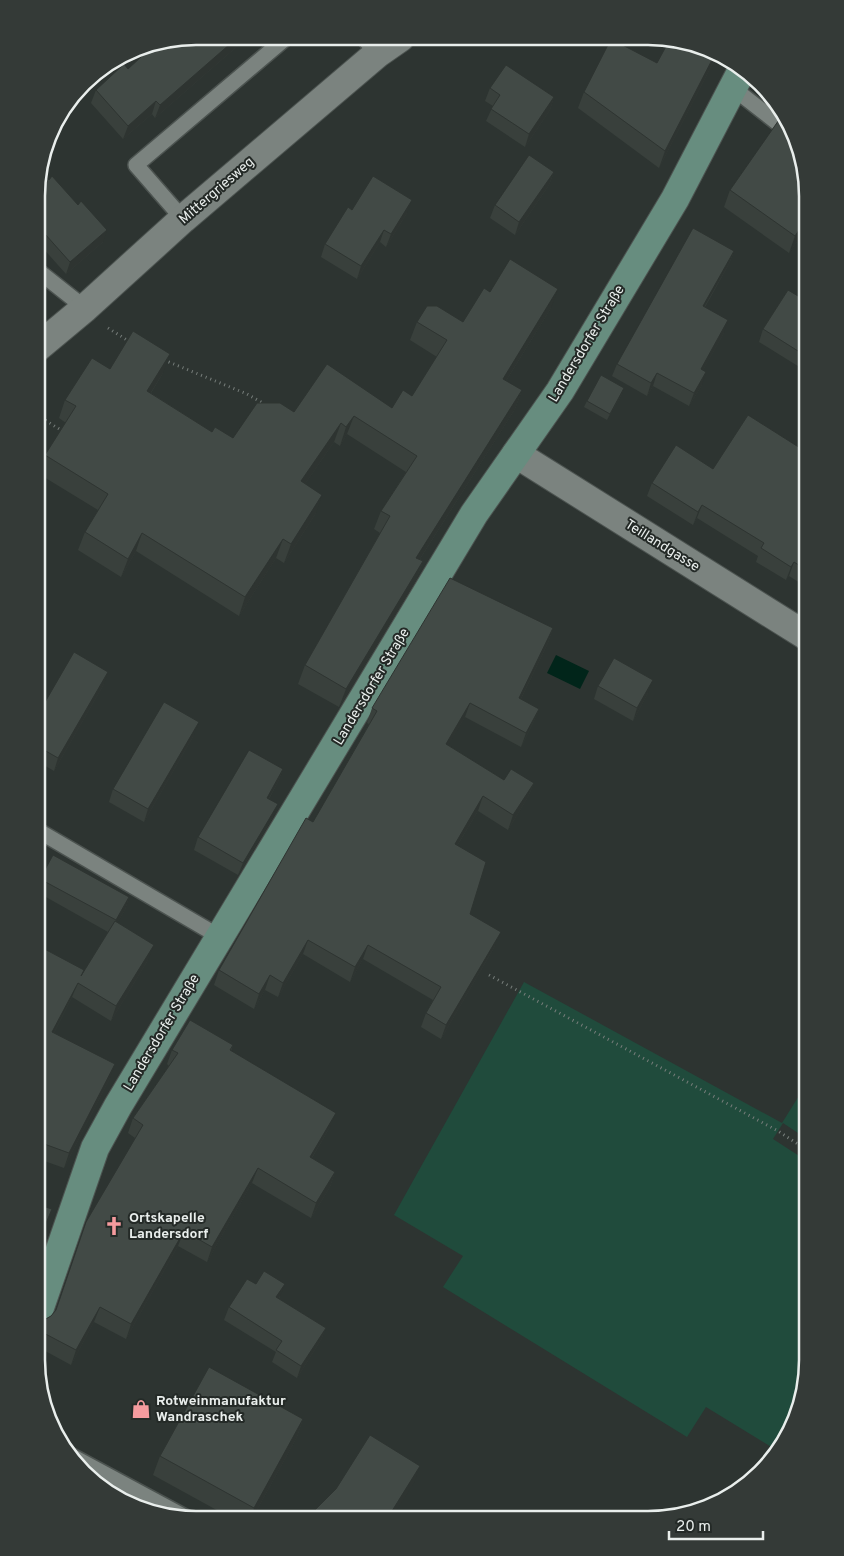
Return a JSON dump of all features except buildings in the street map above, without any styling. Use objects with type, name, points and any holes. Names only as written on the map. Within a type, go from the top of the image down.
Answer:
[{"type":"main road","name":"Landersdorfer Straße","points":[[45,1294],[95,1148],[118,1106],[474,514],[560,391],[675,199],[738,79]]},
{"type":"street","name":"Mittergriesweg","points":[[45,341],[85,308],[183,219],[370,46]]},
{"type":"street","name":"Teillandgasse","points":[[516,454],[799,631]]},
{"type":"lane","points":[[183,219],[136,165],[278,45]]},
{"type":"lane","points":[[738,79],[778,120]]},
{"type":"lane","points":[[45,276],[85,308]]},
{"type":"lane","points":[[45,835],[220,937]]},
{"type":"lane","points":[[86,1464],[170,1509]]},
{"type":"path","points":[[85,308],[133,344]]},
{"type":"path","points":[[158,358],[247,394],[273,409]]},
{"type":"path","points":[[45,420],[70,436]]},
{"type":"path","points":[[489,975],[778,1131],[799,1144]]},
{"type":"shaded area","points":[[556,655],[589,671],[580,689],[547,673]]},
{"type":"shaded area","points":[[524,982],[782,1123],[799,1096],[799,1134],[783,1123],[773,1139],[799,1156],[799,1370],[791,1409],[779,1436],[771,1447],[706,1407],[687,1437],[443,1287],[463,1256],[394,1215]]},
{"type":"place","name":"Ortskapelle Landersdorf","points":[[114,1226]]},
{"type":"place","name":"Rotweinmanufaktur Wandraschek","points":[[141,1409]]}]
